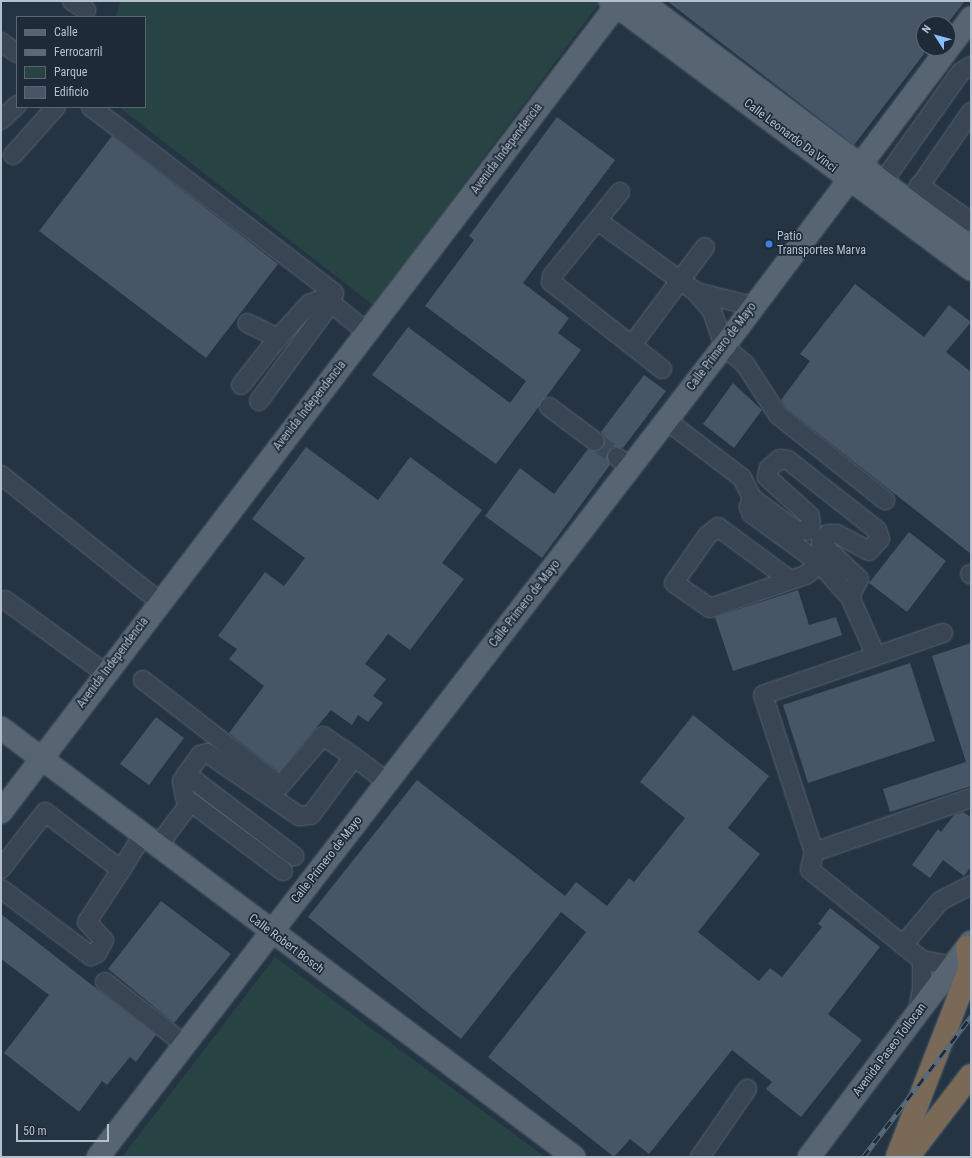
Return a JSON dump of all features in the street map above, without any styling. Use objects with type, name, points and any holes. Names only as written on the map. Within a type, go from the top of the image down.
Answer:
[{"type":"highway","points":[[897,1157],[970,968],[969,945]]},
{"type":"highway","points":[[908,1157],[971,1075]]},
{"type":"main road","name":"Calle Leonardo Da Vinci","points":[[641,1],[971,270]]},
{"type":"main road","name":"Calle Leonardo Da Vinci","points":[[615,3],[853,173],[913,194],[971,248]]},
{"type":"main road","name":"Avenida Independencia","points":[[1,812],[159,601],[367,332],[615,3]]},
{"type":"main road","name":"Calle Primero de Mayo","points":[[98,1157],[387,782],[623,462],[666,420],[724,346],[752,306],[853,173],[968,28]]},
{"type":"main road","name":"Calle Robert Bosch","points":[[1,728],[271,933],[574,1157]]},
{"type":"main road","name":"Avenida Paseo Tollocan","points":[[809,1157],[969,945]]},
{"type":"street","points":[[1,42],[16,51]]},
{"type":"street","points":[[882,183],[961,72],[971,66]]},
{"type":"street","points":[[1,120],[16,106]]},
{"type":"street","points":[[12,155],[55,108]]},
{"type":"street","points":[[92,108],[329,286],[334,293],[331,304],[259,401]]},
{"type":"street","points":[[971,112],[913,194],[971,222]]},
{"type":"street","points":[[620,192],[552,276],[552,282],[662,369]]},
{"type":"street","points":[[598,220],[696,292],[712,311],[724,346],[746,364],[778,415],[884,500]]},
{"type":"street","points":[[632,345],[705,247]]},
{"type":"street","points":[[696,292],[752,306]]},
{"type":"street","points":[[241,385],[273,344],[309,304],[319,300],[331,304],[367,332]]},
{"type":"street","points":[[247,323],[273,344],[286,365]]},
{"type":"street","points":[[549,407],[595,440]]},
{"type":"street","points":[[666,420],[742,478],[752,498],[797,531],[811,530],[810,516],[767,477],[769,468],[784,459],[871,523],[880,539],[871,551],[831,533],[821,543],[859,579],[850,597]]},
{"type":"street","points":[[1,475],[159,601]]},
{"type":"street","points":[[752,498],[748,507],[752,514],[818,562],[850,597],[876,656]]},
{"type":"street","points":[[790,580],[718,527],[707,536],[674,583],[708,608],[806,575],[818,562]]},
{"type":"street","points":[[5,600],[105,673]]},
{"type":"street","points":[[942,633],[763,694],[814,852],[809,863],[814,874],[922,960],[953,966]]},
{"type":"street","points":[[143,680],[280,786],[323,736],[387,782]]},
{"type":"street","points":[[283,871],[190,803],[181,786],[186,774],[200,755],[207,753],[295,814],[307,816],[354,757]]},
{"type":"street","points":[[186,774],[294,856]]},
{"type":"street","points":[[814,852],[971,798]]},
{"type":"street","points":[[1,889],[91,956],[97,953],[104,940],[87,922],[121,870],[190,803]]},
{"type":"street","points":[[1,869],[46,812],[121,870]]},
{"type":"street","points":[[903,944],[940,901],[971,886]]},
{"type":"street","points":[[916,1016],[922,989],[922,960]]},
{"type":"street","points":[[105,982],[185,1045]]},
{"type":"street","points":[[700,1157],[747,1090]]},
{"type":"green space","points":[[120,1],[601,1],[373,305],[120,108],[146,108],[146,16],[116,16]]},
{"type":"green space","points":[[275,957],[545,1157],[122,1157]]},
{"type":"building","points":[[667,1],[965,1],[953,16],[916,16],[916,56],[922,56],[854,145]]},
{"type":"building","points":[[557,117],[615,160],[523,283],[569,318],[558,333],[581,350],[496,464],[372,375],[408,327],[510,403],[526,381],[425,306],[474,240],[469,236]]},
{"type":"building","points":[[112,136],[278,264],[206,358],[39,231]]},
{"type":"building","points":[[855,284],[924,337],[949,305],[971,322],[946,352],[971,372],[971,554],[786,408],[781,400],[810,361],[800,354]]},
{"type":"building","points":[[644,375],[666,391],[623,448],[613,447],[608,451],[610,465],[542,558],[485,516],[520,468],[554,494],[588,449],[594,451],[603,448],[605,437],[601,432]]},
{"type":"building","points":[[733,383],[762,410],[734,448],[703,424]]},
{"type":"building","points":[[306,447],[378,500],[410,457],[482,510],[442,563],[464,579],[410,650],[388,634],[365,664],[386,679],[373,696],[383,703],[368,722],[358,715],[352,725],[331,710],[279,772],[229,733],[264,686],[229,659],[237,649],[218,636],[265,572],[284,586],[305,558],[252,519]]},
{"type":"building","points":[[909,532],[946,561],[907,612],[869,583]]},
{"type":"building","points":[[798,590],[809,625],[836,617],[842,635],[733,671],[715,617]]},
{"type":"building","points":[[971,643],[971,786],[890,812],[883,789],[966,762],[932,656]]},
{"type":"building","points":[[910,663],[935,741],[808,783],[783,705]]},
{"type":"building","points":[[693,715],[769,776],[728,828],[760,854],[698,932],[759,981],[770,968],[782,977],[822,927],[818,924],[830,908],[880,947],[828,1014],[862,1040],[801,1117],[766,1089],[772,1082],[732,1050],[649,1154],[630,1139],[614,1157],[488,1057],[586,932],[561,912],[461,1039],[308,917],[417,780],[565,896],[576,882],[607,906],[629,878],[634,882],[685,818],[640,782]]},
{"type":"building","points":[[156,717],[184,738],[149,785],[120,764]]},
{"type":"building","points":[[963,812],[971,817],[971,867],[964,876],[943,860],[930,878],[912,865],[938,829],[941,832],[954,815]]},
{"type":"building","points":[[161,901],[231,954],[174,1023],[108,969]]},
{"type":"building","points":[[1,914],[156,1035],[136,1062],[130,1057],[107,1085],[102,1081],[79,1112],[4,1053],[49,995],[1,959]]},
{"type":"tunnel","points":[[595,441],[617,457]]},
{"type":"railway","points":[[863,1157],[971,1016]]},
{"type":"place","name":"Patio Transportes Marva","points":[[769,244]]}]
